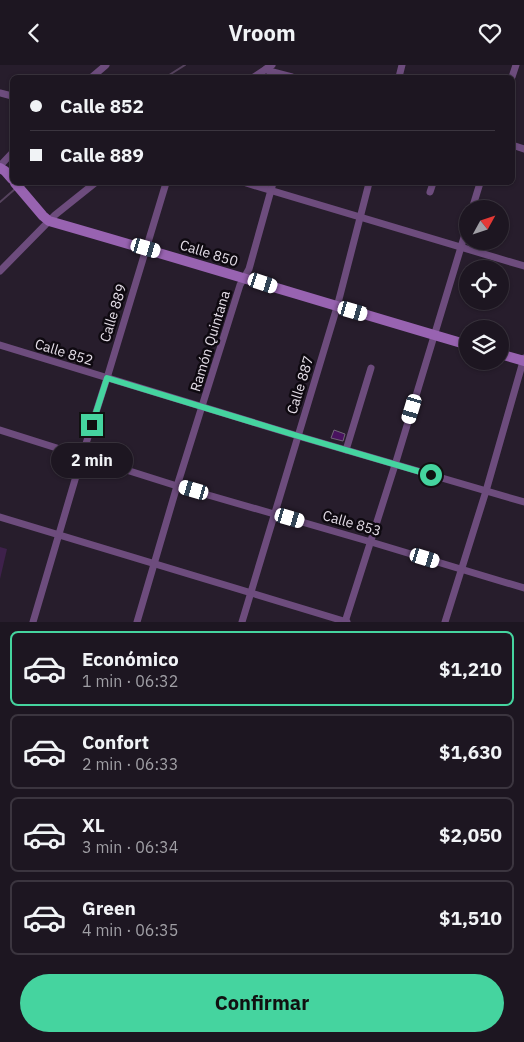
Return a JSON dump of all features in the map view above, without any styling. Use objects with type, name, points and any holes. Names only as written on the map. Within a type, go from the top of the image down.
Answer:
[{"type":"main road","points":[[0,167],[10,177]]},
{"type":"main road","points":[[17,185],[42,216],[49,221]]},
{"type":"main road","name":"Calle 850","points":[[49,221],[146,248],[459,342]]},
{"type":"main road","points":[[509,356],[524,360]]},
{"type":"street","points":[[94,75],[106,65]]},
{"type":"street","points":[[257,75],[269,67],[269,71],[284,75]]},
{"type":"street","points":[[0,167],[10,155]]},
{"type":"street","points":[[0,271],[49,221],[93,185]]},
{"type":"street","name":"Calle 889","points":[[33,622],[165,185]]},
{"type":"street","points":[[253,185],[459,247]]},
{"type":"street","name":"Ramón Quintana","points":[[137,622],[240,285],[250,269],[273,185]]},
{"type":"street","name":"Calle 887","points":[[242,622],[337,307],[368,185]]},
{"type":"street","points":[[430,192],[432,185]]},
{"type":"street","points":[[475,200],[479,185]]},
{"type":"street","points":[[0,517],[346,622],[459,250]]},
{"type":"street","points":[[470,250],[524,266]]},
{"type":"street","name":"Calle 852","points":[[0,345],[298,436],[524,502]]},
{"type":"street","points":[[445,622],[524,360]]},
{"type":"street","points":[[346,450],[371,368]]},
{"type":"street","name":"Calle 853","points":[[0,430],[177,486],[524,588]]},
{"type":"shaded area","points":[[0,547],[7,549],[0,579]]},
{"type":"building","points":[[334,430],[345,434],[343,441],[331,438]]},
{"type":"waterway","points":[[169,75],[185,65]]},
{"type":"waterway","points":[[0,202],[15,189]]},
{"type":"route","points":[[92,425],[107,378],[431,475]]}]
